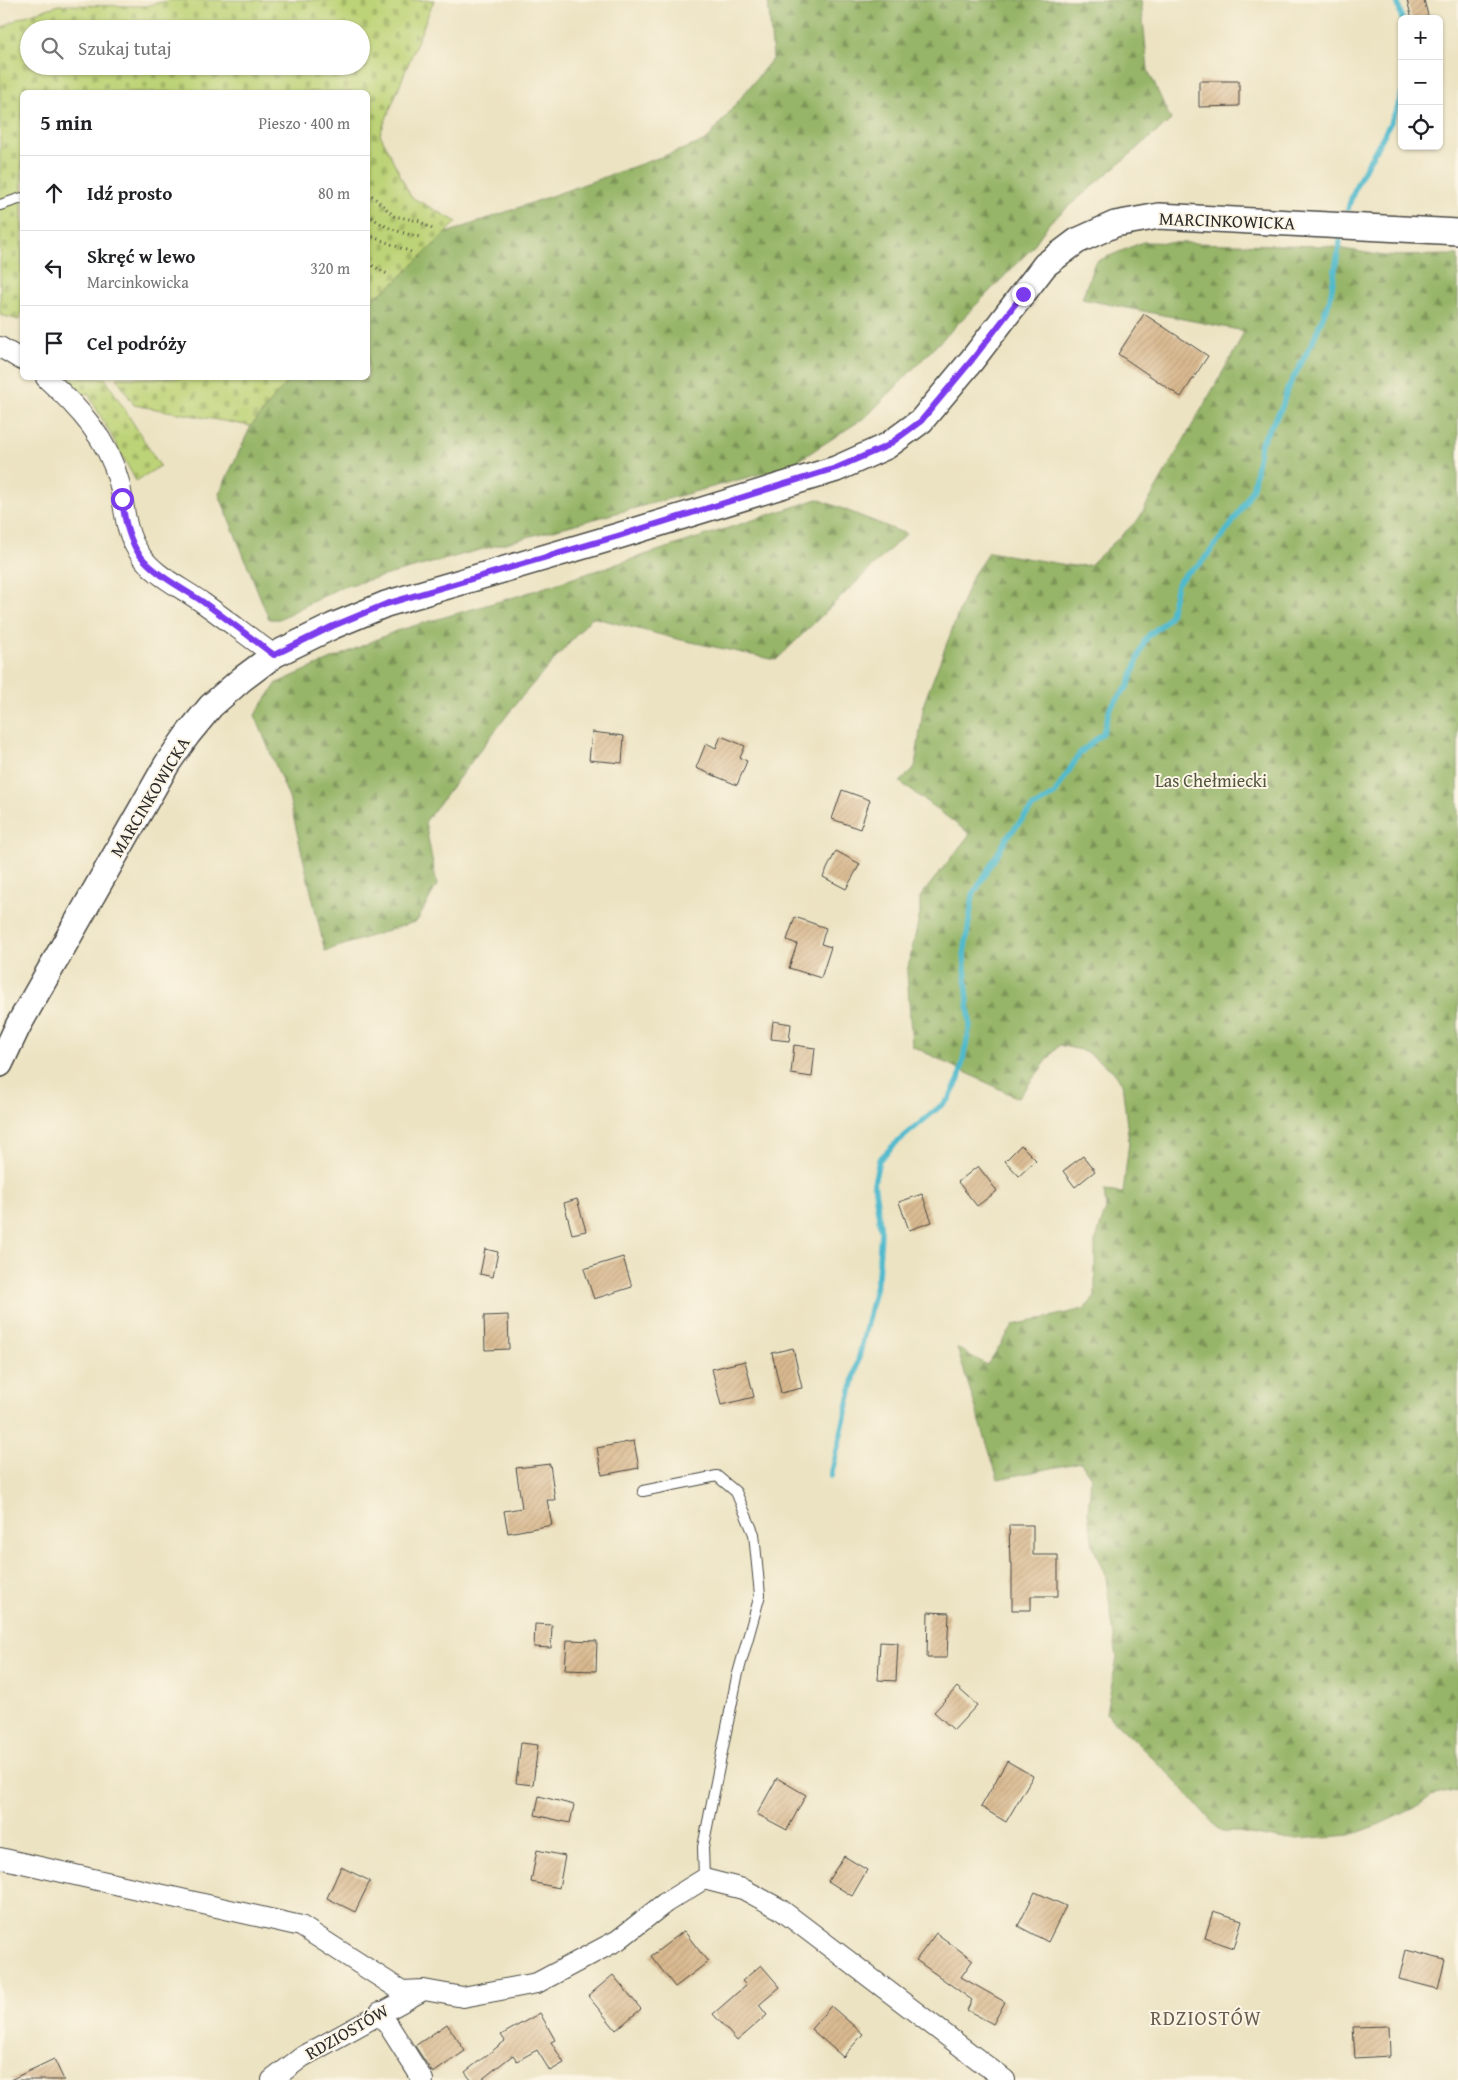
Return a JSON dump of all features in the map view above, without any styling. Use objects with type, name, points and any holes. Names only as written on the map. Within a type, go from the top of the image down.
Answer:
[{"type":"street","name":"MARCINKOWICKA","points":[[0,1064],[18,1026],[167,764],[211,706],[274,655],[333,626],[386,604],[618,536],[826,472],[887,446],[921,421],[972,360],[1045,265],[1077,241],[1115,224],[1159,216],[1458,232]]},
{"type":"street","points":[[0,348],[20,359]]},
{"type":"street","points":[[48,380],[87,418],[112,461],[119,482],[124,520],[138,553],[152,568],[204,603],[274,655]]},
{"type":"street","points":[[0,1858],[301,1926],[402,1991],[424,1990],[463,1997],[537,1983],[618,1940],[666,1903],[704,1879],[743,1889],[780,1908],[1005,2080]]},
{"type":"street","name":"RDZIOSTÓW","points":[[272,2080],[302,2057],[380,2012],[424,1990]]},
{"type":"street","points":[[380,2012],[423,2080]]},
{"type":"lane","points":[[0,205],[20,199]]},
{"type":"lane","points":[[642,1491],[717,1476],[736,1492],[754,1534],[760,1595],[737,1677],[703,1847],[704,1879]]},
{"type":"path","points":[[370,194],[394,216],[419,221],[434,230]]},
{"type":"path","points":[[370,215],[398,232],[420,237]]},
{"type":"path","points":[[370,236],[411,252]]},
{"type":"path","points":[[370,264],[389,275]]},
{"type":"green space","points":[[170,0],[434,0],[380,134],[411,197],[457,222],[393,284],[370,301],[370,90],[20,90],[20,316],[19,320],[0,315],[0,29],[19,18],[59,5],[146,6]]},
{"type":"green space","points":[[768,0],[1141,0],[1148,70],[1171,120],[1050,222],[1031,249],[867,416],[790,466],[339,588],[279,619],[269,619],[219,494],[251,426],[288,380],[370,380],[370,301],[393,284],[444,234],[706,141],[773,58]]},
{"type":"green space","name":"Las Chełmiecki","points":[[1143,242],[1326,246],[1384,256],[1458,255],[1458,1790],[1431,1796],[1418,1806],[1380,1824],[1350,1835],[1284,1840],[1238,1832],[1221,1832],[1173,1778],[1106,1713],[1117,1658],[1106,1578],[1093,1546],[1088,1512],[1091,1477],[1081,1462],[998,1479],[957,1348],[987,1365],[1014,1325],[1084,1309],[1095,1297],[1095,1242],[1106,1209],[1104,1191],[1123,1193],[1129,1142],[1122,1083],[1112,1070],[1085,1051],[1059,1045],[1018,1098],[912,1046],[907,972],[920,914],[920,897],[970,834],[900,782],[915,767],[924,703],[973,575],[989,552],[1073,566],[1090,565],[1138,520],[1237,347],[1244,331],[1082,299],[1095,262]]},
{"type":"green space","points":[[70,380],[106,380],[160,466],[136,481],[88,393],[80,397]]},
{"type":"green space","points":[[118,380],[288,380],[251,426],[134,405]]},
{"type":"green space","points":[[818,499],[906,534],[776,660],[677,639],[592,617],[518,701],[425,822],[437,885],[417,921],[325,951],[289,798],[255,715],[277,683],[396,631],[521,595]]},
{"type":"building","points":[[1407,0],[1424,0],[1428,15],[1411,15]]},
{"type":"building","points":[[1199,81],[1239,81],[1239,106],[1199,107]]},
{"type":"building","points":[[1144,314],[1208,356],[1181,397],[1118,354]]},
{"type":"building","points":[[592,732],[624,736],[622,763],[589,760]]},
{"type":"building","points":[[721,736],[745,746],[740,758],[747,761],[737,785],[696,768],[706,743],[716,748]]},
{"type":"building","points":[[842,790],[870,800],[860,829],[832,819]]},
{"type":"building","points":[[836,851],[860,864],[846,889],[823,877]]},
{"type":"building","points":[[795,917],[826,928],[821,944],[831,947],[821,978],[789,968],[797,944],[787,940]]},
{"type":"building","points":[[773,1021],[791,1024],[789,1041],[771,1039]]},
{"type":"building","points":[[794,1045],[815,1048],[812,1077],[791,1074]]},
{"type":"building","points":[[1021,1145],[1036,1160],[1019,1176],[1005,1161]]},
{"type":"building","points":[[1083,1156],[1095,1171],[1075,1187],[1063,1171]]},
{"type":"building","points":[[978,1166],[997,1191],[977,1206],[958,1182]]},
{"type":"building","points":[[922,1194],[932,1222],[909,1230],[899,1202]]},
{"type":"building","points":[[577,1199],[586,1231],[572,1234],[564,1203]]},
{"type":"building","points":[[485,1249],[498,1252],[493,1277],[480,1274]]},
{"type":"building","points":[[623,1257],[632,1287],[594,1299],[584,1269]]},
{"type":"building","points":[[508,1315],[509,1349],[485,1350],[484,1316]]},
{"type":"building","points":[[793,1348],[802,1388],[781,1393],[772,1353]]},
{"type":"building","points":[[745,1361],[754,1397],[721,1405],[712,1369]]},
{"type":"building","points":[[634,1441],[639,1468],[602,1475],[597,1448]]},
{"type":"building","points":[[550,1464],[555,1500],[547,1500],[552,1525],[508,1533],[504,1511],[522,1508],[516,1468]]},
{"type":"building","points":[[1009,1525],[1033,1525],[1033,1555],[1058,1555],[1058,1596],[1031,1596],[1031,1610],[1012,1610],[1012,1563],[1010,1563]]},
{"type":"building","points":[[928,1612],[949,1613],[947,1658],[927,1658]]},
{"type":"building","points":[[535,1624],[552,1625],[551,1648],[534,1647]]},
{"type":"building","points":[[567,1640],[597,1641],[596,1671],[565,1670]]},
{"type":"building","points":[[880,1642],[898,1643],[896,1681],[878,1680]]},
{"type":"building","points":[[957,1687],[977,1705],[954,1730],[934,1712]]},
{"type":"building","points":[[521,1743],[538,1745],[533,1785],[516,1783]]},
{"type":"building","points":[[1007,1761],[1033,1776],[1006,1822],[981,1807]]},
{"type":"building","points":[[777,1778],[806,1795],[787,1830],[757,1814]]},
{"type":"building","points":[[539,1796],[574,1805],[570,1823],[535,1815]]},
{"type":"building","points":[[537,1850],[565,1856],[559,1888],[531,1882]]},
{"type":"building","points":[[844,1856],[867,1870],[852,1896],[828,1881]]},
{"type":"building","points":[[341,1867],[370,1881],[355,1912],[327,1898]]},
{"type":"building","points":[[1035,1892],[1066,1906],[1048,1942],[1018,1926]]},
{"type":"building","points":[[1213,1911],[1242,1920],[1234,1948],[1205,1938]]},
{"type":"building","points":[[684,1931],[708,1962],[675,1987],[651,1956]]},
{"type":"building","points":[[936,1933],[973,1960],[961,1977],[1005,2002],[993,2024],[967,2010],[972,2000],[916,1960]]},
{"type":"building","points":[[1406,1950],[1445,1960],[1438,1989],[1399,1979]]},
{"type":"building","points":[[761,1965],[780,1987],[759,2005],[767,2015],[737,2041],[713,2014],[746,1985],[742,1981]]},
{"type":"building","points":[[613,1975],[641,2009],[616,2030],[588,1996]]},
{"type":"building","points":[[831,2006],[863,2034],[843,2057],[811,2029]]},
{"type":"building","points":[[540,2013],[555,2040],[551,2042],[564,2063],[550,2071],[537,2050],[517,2061],[513,2055],[481,2080],[471,2080],[465,2072],[505,2041],[501,2035]]},
{"type":"building","points":[[447,2024],[465,2051],[433,2073],[415,2046]]},
{"type":"building","points":[[1389,2026],[1390,2056],[1355,2058],[1353,2027]]},
{"type":"building","points":[[54,2059],[64,2080],[10,2080]]},
{"type":"waterway","points":[[1397,0],[1401,15]]},
{"type":"waterway","points":[[1348,209],[1360,179],[1398,105]]},
{"type":"waterway","points":[[831,1476],[878,1276],[881,1232],[874,1183],[879,1160],[895,1144],[949,1099],[959,1079],[970,1026],[964,955],[973,895],[1008,836],[1032,808],[1054,795],[1080,753],[1103,733],[1110,708],[1128,686],[1144,642],[1170,615],[1177,584],[1186,573],[1200,564],[1231,525],[1247,499],[1253,487],[1261,443],[1282,407],[1287,390],[1313,341],[1330,299],[1340,241]]},
{"type":"district","name":"RDZIOSTÓW","points":[[1206,2018]]},
{"type":"route","points":[[122,499],[124,520],[132,542],[138,553],[152,568],[204,603],[274,655],[333,626],[386,604],[618,536],[836,468],[887,446],[921,421],[972,360],[1023,294]]}]
